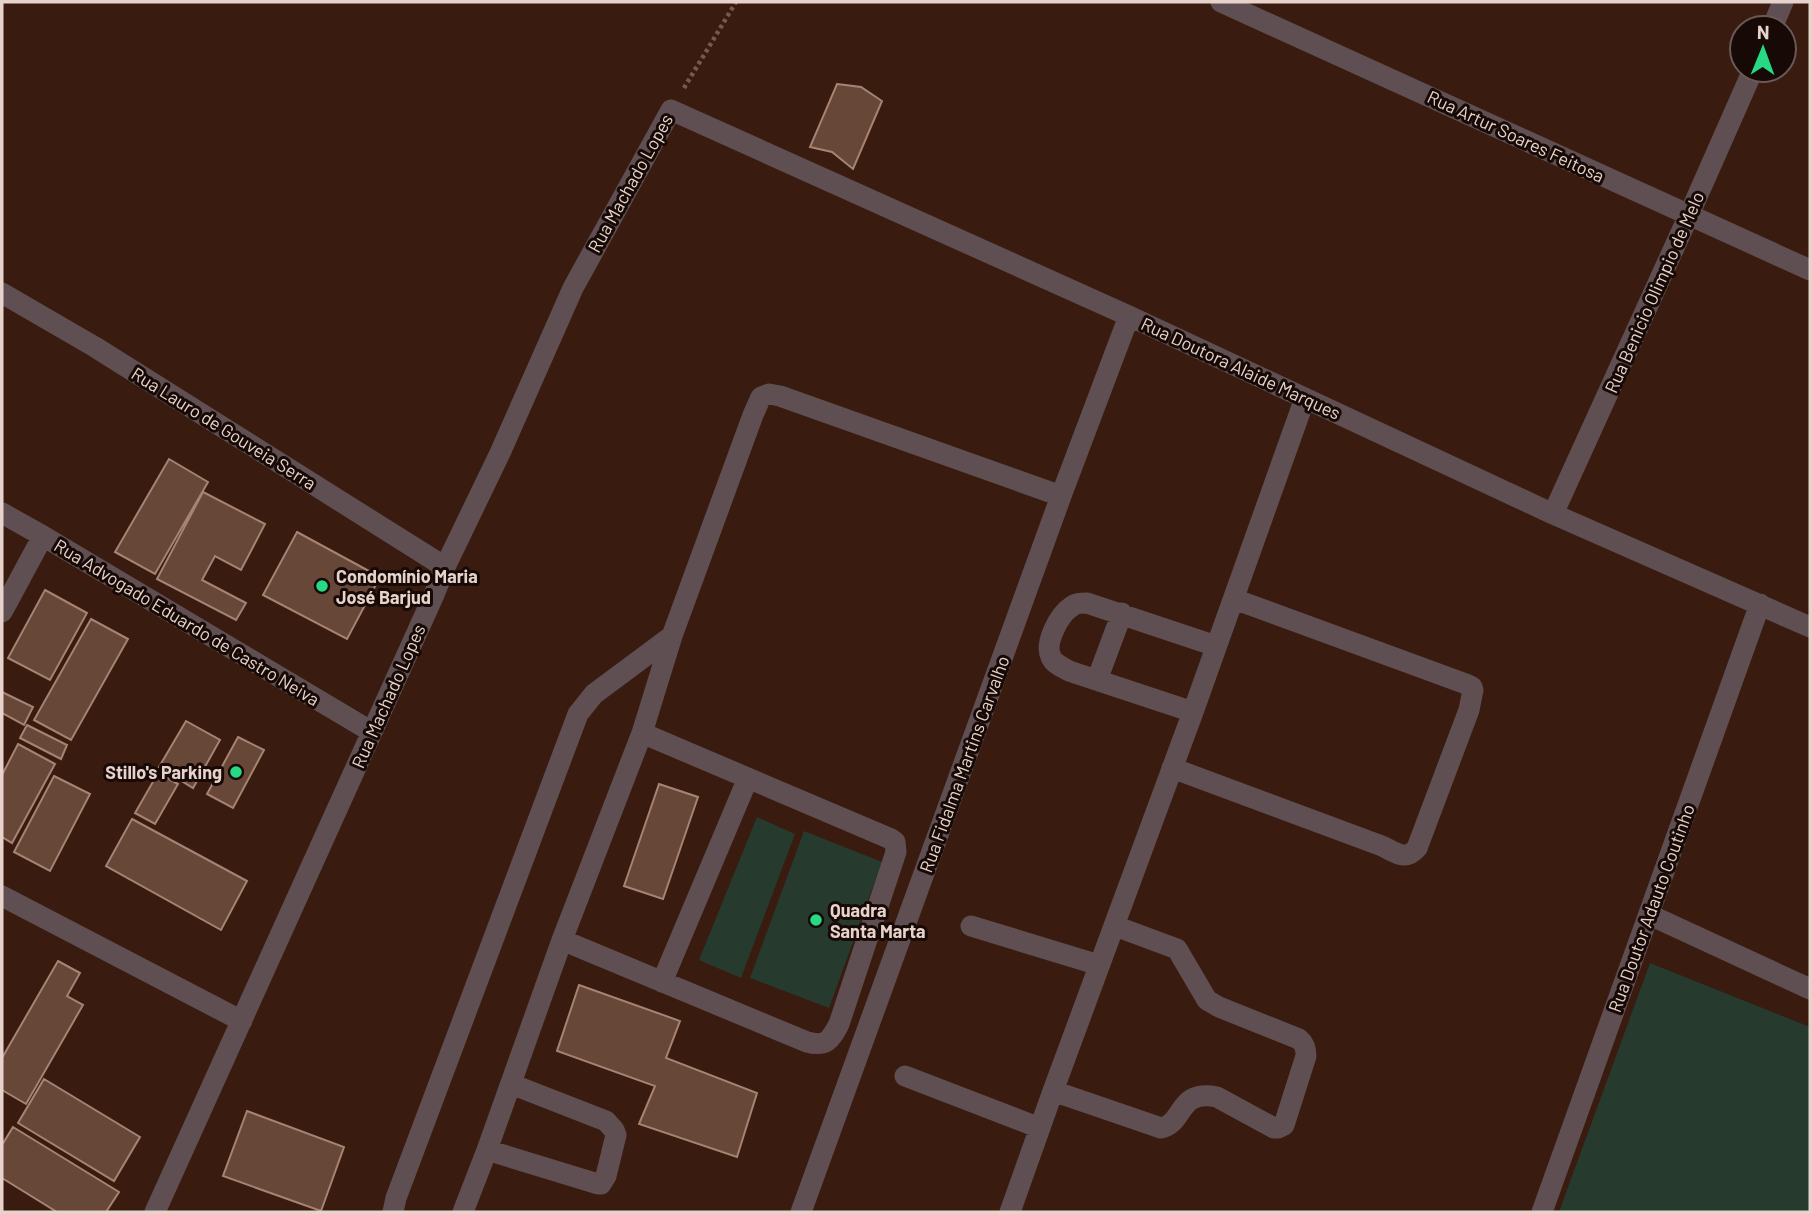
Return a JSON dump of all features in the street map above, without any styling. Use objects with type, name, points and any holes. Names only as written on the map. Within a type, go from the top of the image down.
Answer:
[{"type":"street","name":"Rua Artur Soares Feitosa","points":[[1222,2],[1810,270]]},
{"type":"street","name":"Rua Benicio Olimpio de Melo","points":[[1553,514],[1747,84]]},
{"type":"street","name":"Rua Doutora Alaide Marques","points":[[671,110],[1129,316],[1553,514],[1810,627]]},
{"type":"street","name":"Rua Machado Lopes","points":[[155,1212],[433,597],[444,566],[500,453],[573,288],[671,110]]},
{"type":"street","name":"Rua Lauro de Gouveia Serra","points":[[2,293],[95,347],[444,566]]},
{"type":"street","name":"Rua Fidalma Martins Carvalho","points":[[801,1212],[1129,316]]},
{"type":"street","points":[[463,1212],[562,940],[642,733],[672,636],[761,397],[769,394],[780,396],[1061,496]]},
{"type":"street","points":[[1010,1212],[1305,398]]},
{"type":"street","name":"Rua Advogado Eduardo de Castro Neiva","points":[[2,513],[372,732]]},
{"type":"street","points":[[2,612],[43,536]]},
{"type":"street","points":[[1172,768],[1403,856],[1417,848],[1469,710],[1473,690],[1466,684],[1234,599]]},
{"type":"street","points":[[1193,712],[1058,665],[1051,657],[1052,633],[1070,607],[1087,603],[1216,646]]},
{"type":"street","name":"Rua Doutor Adauto Coutinho","points":[[1542,1212],[1760,604]]},
{"type":"street","points":[[1097,680],[1122,613]]},
{"type":"street","points":[[393,1212],[578,714],[594,694],[672,636]]},
{"type":"street","points":[[562,940],[818,1045],[831,1039],[839,1024],[896,852],[895,842],[642,733]]},
{"type":"street","points":[[662,982],[747,778]]},
{"type":"street","points":[[2,895],[242,1021]]},
{"type":"street","points":[[1650,915],[1810,989]]},
{"type":"street","points":[[971,926],[1099,965]]},
{"type":"street","points":[[1053,1091],[1161,1128],[1168,1126],[1187,1101],[1209,1096],[1217,1097],[1274,1128],[1284,1125],[1306,1056],[1303,1042],[1207,1000],[1177,949],[1115,926]]},
{"type":"street","points":[[905,1076],[1040,1128]]},
{"type":"street","points":[[487,1150],[598,1184],[607,1176],[616,1135],[606,1121],[511,1084]]},
{"type":"path","name":"Rua Machado Lopes","points":[[671,110],[736,2]]},
{"type":"green space","points":[[757,817],[795,834],[741,978],[699,960]]},
{"type":"green space","name":"Quadra Santa Marta","points":[[804,831],[882,862],[829,1008],[750,978]]},
{"type":"green space","points":[[1650,963],[1810,1027],[1810,1212],[1559,1212]]},
{"type":"building","points":[[837,84],[861,87],[882,101],[853,169],[832,152],[810,147]]},
{"type":"building","points":[[169,459],[208,482],[155,574],[115,552]]},
{"type":"building","points":[[203,492],[265,524],[241,570],[215,556],[202,580],[246,603],[236,620],[157,579]]},
{"type":"building","name":"Condomínio Maria José Barjud","points":[[297,532],[380,577],[347,639],[263,595]]},
{"type":"building","points":[[45,590],[87,613],[50,680],[8,658]]},
{"type":"building","points":[[91,619],[128,639],[71,740],[34,720]]},
{"type":"building","points":[[2,692],[33,707],[24,725],[2,713]]},
{"type":"building","points":[[186,721],[220,740],[193,788],[159,767]]},
{"type":"building","points":[[27,725],[67,745],[61,759],[20,738]]},
{"type":"building","name":"Stillo's Parking","points":[[238,737],[264,750],[233,808],[207,794]]},
{"type":"building","points":[[18,744],[55,764],[12,843],[2,837],[2,775]]},
{"type":"building","points":[[158,773],[178,784],[155,824],[135,813]]},
{"type":"building","points":[[54,776],[90,794],[50,871],[14,852]]},
{"type":"building","points":[[659,784],[698,797],[663,899],[624,886]]},
{"type":"building","points":[[132,819],[247,881],[221,930],[106,866]]},
{"type":"building","points":[[58,961],[80,973],[67,996],[83,1005],[26,1104],[2,1090],[2,1058]]},
{"type":"building","points":[[579,985],[680,1021],[666,1058],[757,1093],[737,1157],[639,1124],[655,1086],[557,1051]]},
{"type":"building","points":[[44,1079],[140,1137],[114,1181],[18,1123]]},
{"type":"building","points":[[247,1111],[344,1147],[321,1211],[223,1176]]},
{"type":"building","points":[[13,1127],[119,1192],[106,1212],[57,1212],[2,1178],[2,1145]]},
{"type":"place","name":"Condomínio Maria José Barjud","points":[[322,586]]},
{"type":"place","name":"Stillo's Parking","points":[[236,772]]},
{"type":"place","name":"Quadra Santa Marta","points":[[816,920]]}]
